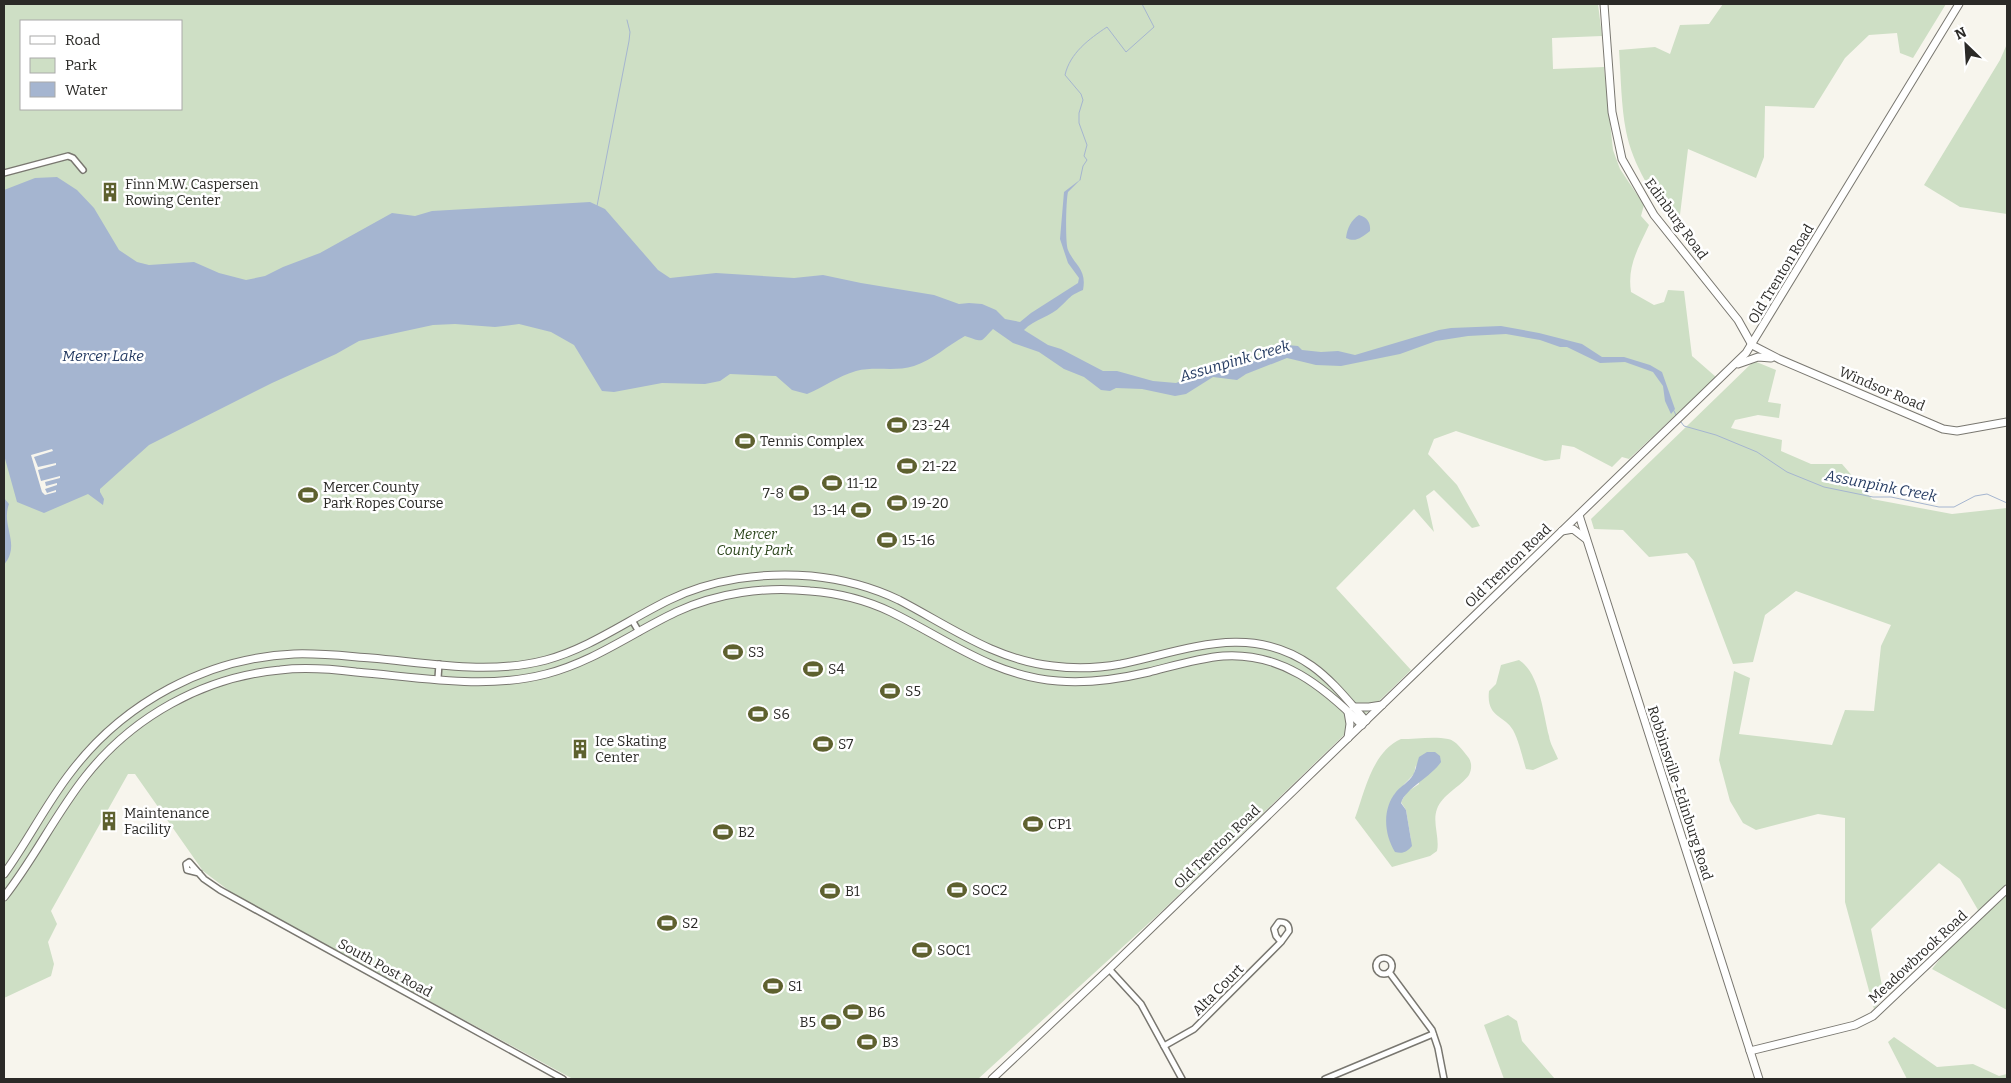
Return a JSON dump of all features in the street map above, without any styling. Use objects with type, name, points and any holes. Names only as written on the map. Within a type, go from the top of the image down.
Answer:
[{"type":"street","name":"Edinburg Road","points":[[1604,4],[1612,112],[1622,159],[1654,215],[1738,320],[1752,345]]},
{"type":"street","name":"Old Trenton Road","points":[[992,1079],[1110,969],[1732,368],[1752,345],[1959,4]]},
{"type":"street","points":[[4,173],[68,156],[73,158],[83,170]]},
{"type":"street","name":"Windsor Road","points":[[1752,345],[1779,359],[1942,429],[1957,431],[2007,422]]},
{"type":"street","points":[[1732,368],[1744,360],[1758,357],[1779,359]]},
{"type":"street","name":"Robbinsville-Edinburg Road","points":[[1579,515],[1760,1079]]},
{"type":"street","points":[[1562,531],[1572,529],[1586,540]]},
{"type":"street","points":[[4,874],[62,784],[85,755],[127,716],[176,685],[224,666],[274,656],[324,654],[480,668],[529,664],[576,649],[668,600],[699,588],[751,577],[790,575],[828,578],[884,594],[984,647],[1012,658],[1043,665],[1070,668],[1101,667],[1211,643],[1237,641],[1260,644],[1285,651],[1318,670],[1364,723]]},
{"type":"street","points":[[4,897],[19,878],[74,792],[92,768],[136,727],[182,698],[228,680],[281,670],[323,669],[497,682],[540,676],[581,663],[674,613],[708,600],[744,592],[794,590],[849,597],[884,609],[977,659],[1008,672],[1040,679],[1073,682],[1106,681],[1196,661],[1236,656],[1260,658],[1277,663],[1308,678],[1350,709],[1383,705]]},
{"type":"street","points":[[632,620],[639,632]]},
{"type":"street","points":[[1193,647],[1196,661]]},
{"type":"street","points":[[438,678],[439,664]]},
{"type":"street","points":[[1347,739],[1350,709]]},
{"type":"street","name":"South Post Road","points":[[199,873],[220,890],[563,1079]]},
{"type":"street","name":"Meadowbrook Road","points":[[1750,1051],[1855,1025],[1873,1016],[2007,889]]},
{"type":"street","name":"Alta Court","points":[[1164,1046],[1194,1029],[1282,942]]},
{"type":"street","points":[[1110,969],[1142,1004],[1182,1079]]},
{"type":"street","points":[[1389,972],[1428,1023],[1433,1034],[1444,1079]]},
{"type":"street","points":[[1325,1079],[1433,1034]]},
{"type":"green space","name":"Mercer County Park","points":[[4,4],[1598,4],[1602,36],[1552,38],[1553,69],[1604,67],[1613,150],[1620,169],[1644,205],[1641,216],[1649,225],[1637,250],[1632,266],[1631,292],[1654,305],[1664,302],[1668,290],[1684,291],[1692,356],[1716,377],[1629,459],[1622,457],[1612,467],[1574,447],[1562,445],[1560,459],[1545,461],[1456,431],[1434,439],[1428,454],[1457,485],[1480,526],[1472,528],[1434,490],[1426,496],[1434,532],[1414,509],[1336,588],[1411,670],[1161,912],[978,1079],[573,1079],[236,896],[203,871],[135,774],[128,774],[51,911],[57,924],[48,942],[54,964],[51,976],[4,998]]},
{"type":"green space","points":[[1723,4],[1946,4],[1913,58],[1900,53],[1897,33],[1869,35],[1845,58],[1814,108],[1765,106],[1764,157],[1756,178],[1688,149],[1679,223],[1674,223],[1645,180],[1629,144],[1623,111],[1619,50],[1655,47],[1670,54],[1680,25],[1709,24]]},
{"type":"green space","points":[[2007,44],[2007,214],[1960,207],[1924,185],[2000,60]]},
{"type":"green space","points":[[1754,361],[1776,370],[1768,402],[1781,404],[1779,418],[1758,415],[1735,420],[1731,428],[1782,440],[1781,451],[1811,464],[1842,464],[1872,499],[1952,514],[2007,508],[2007,1010],[1932,969],[1978,910],[1960,879],[1939,863],[1871,929],[1884,996],[1874,1009],[1845,902],[1845,818],[1818,814],[1756,830],[1743,823],[1730,801],[1719,760],[1734,671],[1750,678],[1739,734],[1832,745],[1845,710],[1874,711],[1881,646],[1891,625],[1796,591],[1765,615],[1753,662],[1733,664],[1694,561],[1687,553],[1649,557],[1623,530],[1594,529],[1591,519]]},
{"type":"green space","points":[[1519,660],[1532,674],[1536,684],[1551,745],[1558,759],[1533,770],[1526,769],[1513,730],[1510,725],[1493,711],[1489,700],[1489,691],[1496,684],[1501,665]]},
{"type":"green space","points":[[1401,739],[1448,739],[1454,741],[1462,749],[1469,759],[1471,766],[1469,775],[1443,799],[1437,809],[1435,819],[1438,841],[1437,851],[1430,856],[1392,867],[1355,818],[1371,773],[1383,753]],"holes":[[[1416,765],[1419,784],[1407,792],[1401,802],[1406,810],[1411,840],[1394,795],[1414,774]]]},
{"type":"green space","points":[[1508,1015],[1517,1021],[1522,1041],[1555,1079],[1504,1079],[1484,1025]]},
{"type":"green space","points":[[1894,1037],[1937,1067],[1973,1064],[1999,1076],[2007,1074],[2007,1079],[1907,1079],[1888,1042]]},
{"type":"water","name":"Mercer Lake","points":[[57,177],[77,190],[94,208],[119,250],[137,262],[149,265],[194,262],[219,273],[246,280],[265,276],[320,253],[392,213],[415,216],[432,211],[590,202],[605,209],[658,270],[670,278],[716,273],[794,278],[823,275],[934,295],[959,304],[982,304],[996,310],[1005,319],[1020,322],[1078,283],[1079,278],[1068,263],[1060,239],[1064,192],[1081,179],[1068,192],[1066,231],[1068,250],[1082,272],[1083,290],[1073,295],[1057,310],[1024,330],[1048,345],[1061,349],[1103,371],[1117,371],[1153,381],[1176,383],[1214,368],[1226,366],[1238,368],[1287,345],[1298,346],[1302,350],[1338,351],[1355,355],[1439,330],[1501,326],[1582,344],[1602,357],[1624,357],[1650,365],[1662,372],[1675,409],[1671,414],[1665,401],[1663,386],[1653,372],[1625,362],[1600,363],[1567,347],[1506,334],[1468,336],[1436,341],[1400,354],[1341,366],[1316,365],[1287,358],[1246,374],[1237,380],[1213,377],[1186,394],[1175,396],[1142,389],[1116,388],[1110,391],[1101,390],[1084,377],[1064,369],[1039,352],[1013,343],[993,329],[982,340],[965,336],[928,360],[914,366],[900,369],[856,371],[807,394],[792,390],[776,376],[730,374],[720,381],[705,384],[662,383],[614,392],[602,391],[574,345],[551,332],[519,324],[495,327],[455,324],[433,325],[359,341],[149,445],[100,489],[104,499],[103,505],[88,494],[44,513],[17,502],[4,455],[4,190],[35,178]]},
{"type":"water","points":[[1359,215],[1368,221],[1370,231],[1356,240],[1346,238],[1350,225]]},
{"type":"water","points":[[4,498],[9,504],[7,517],[11,548],[9,557],[4,565]]},
{"type":"water","points":[[1427,752],[1435,752],[1440,756],[1441,762],[1403,798],[1401,803],[1406,810],[1412,846],[1405,852],[1395,852],[1387,830],[1388,806],[1396,792],[1413,775],[1419,757]]},
{"type":"pier","points":[[52,449],[53,451],[34,457],[38,467],[56,463],[56,465],[38,470],[41,481],[60,476],[60,478],[45,482],[46,486],[57,483],[57,485],[45,489],[47,493],[56,490],[56,492],[45,495],[42,492],[31,455]]},
{"type":"waterway","points":[[1080,180],[1083,166],[1087,160],[1084,156],[1087,145],[1079,123],[1079,113],[1083,100],[1081,94],[1065,75],[1071,60],[1081,47],[1107,27],[1126,52],[1154,27],[1142,4]]},
{"type":"waterway","points":[[597,206],[629,41],[630,32],[627,20]]},
{"type":"waterway","name":"Assunpink Creek","points":[[1673,409],[1677,417]]},
{"type":"waterway","name":"Assunpink Creek","points":[[1681,422],[1684,426],[1716,435],[1757,452],[1787,472],[1824,487],[1873,497],[1891,497],[1939,507],[1954,507],[1975,496],[1987,494],[2007,503]]},
{"type":"place","name":"Finn M.W. Caspersen Rowing Center","points":[[110,192]]},
{"type":"place","name":"23-24","points":[[897,425]]},
{"type":"place","name":"Tennis Complex","points":[[745,441]]},
{"type":"place","name":"21-22","points":[[907,466]]},
{"type":"place","name":"11-12","points":[[832,483]]},
{"type":"place","name":"7-8","points":[[799,493]]},
{"type":"place","name":"Mercer County Park Ropes Course","points":[[308,495]]},
{"type":"place","name":"19-20","points":[[897,503]]},
{"type":"place","name":"13-14","points":[[861,510]]},
{"type":"place","name":"15-16","points":[[887,540]]},
{"type":"place","name":"S3","points":[[733,652]]},
{"type":"place","name":"S4","points":[[813,669]]},
{"type":"place","name":"S5","points":[[890,691]]},
{"type":"place","name":"S6","points":[[758,714]]},
{"type":"place","name":"S7","points":[[823,744]]},
{"type":"place","name":"Ice Skating Center","points":[[580,749]]},
{"type":"place","name":"Maintenance Facility","points":[[109,821]]},
{"type":"place","name":"CP1","points":[[1033,824]]},
{"type":"place","name":"B2","points":[[723,832]]},
{"type":"place","name":"SOC2","points":[[957,890]]},
{"type":"place","name":"B1","points":[[830,891]]},
{"type":"place","name":"S2","points":[[667,923]]},
{"type":"place","name":"SOC1","points":[[922,950]]},
{"type":"place","name":"S1","points":[[773,986]]},
{"type":"place","name":"B6","points":[[853,1012]]},
{"type":"place","name":"B5","points":[[831,1022]]},
{"type":"place","name":"B3","points":[[867,1042]]}]
